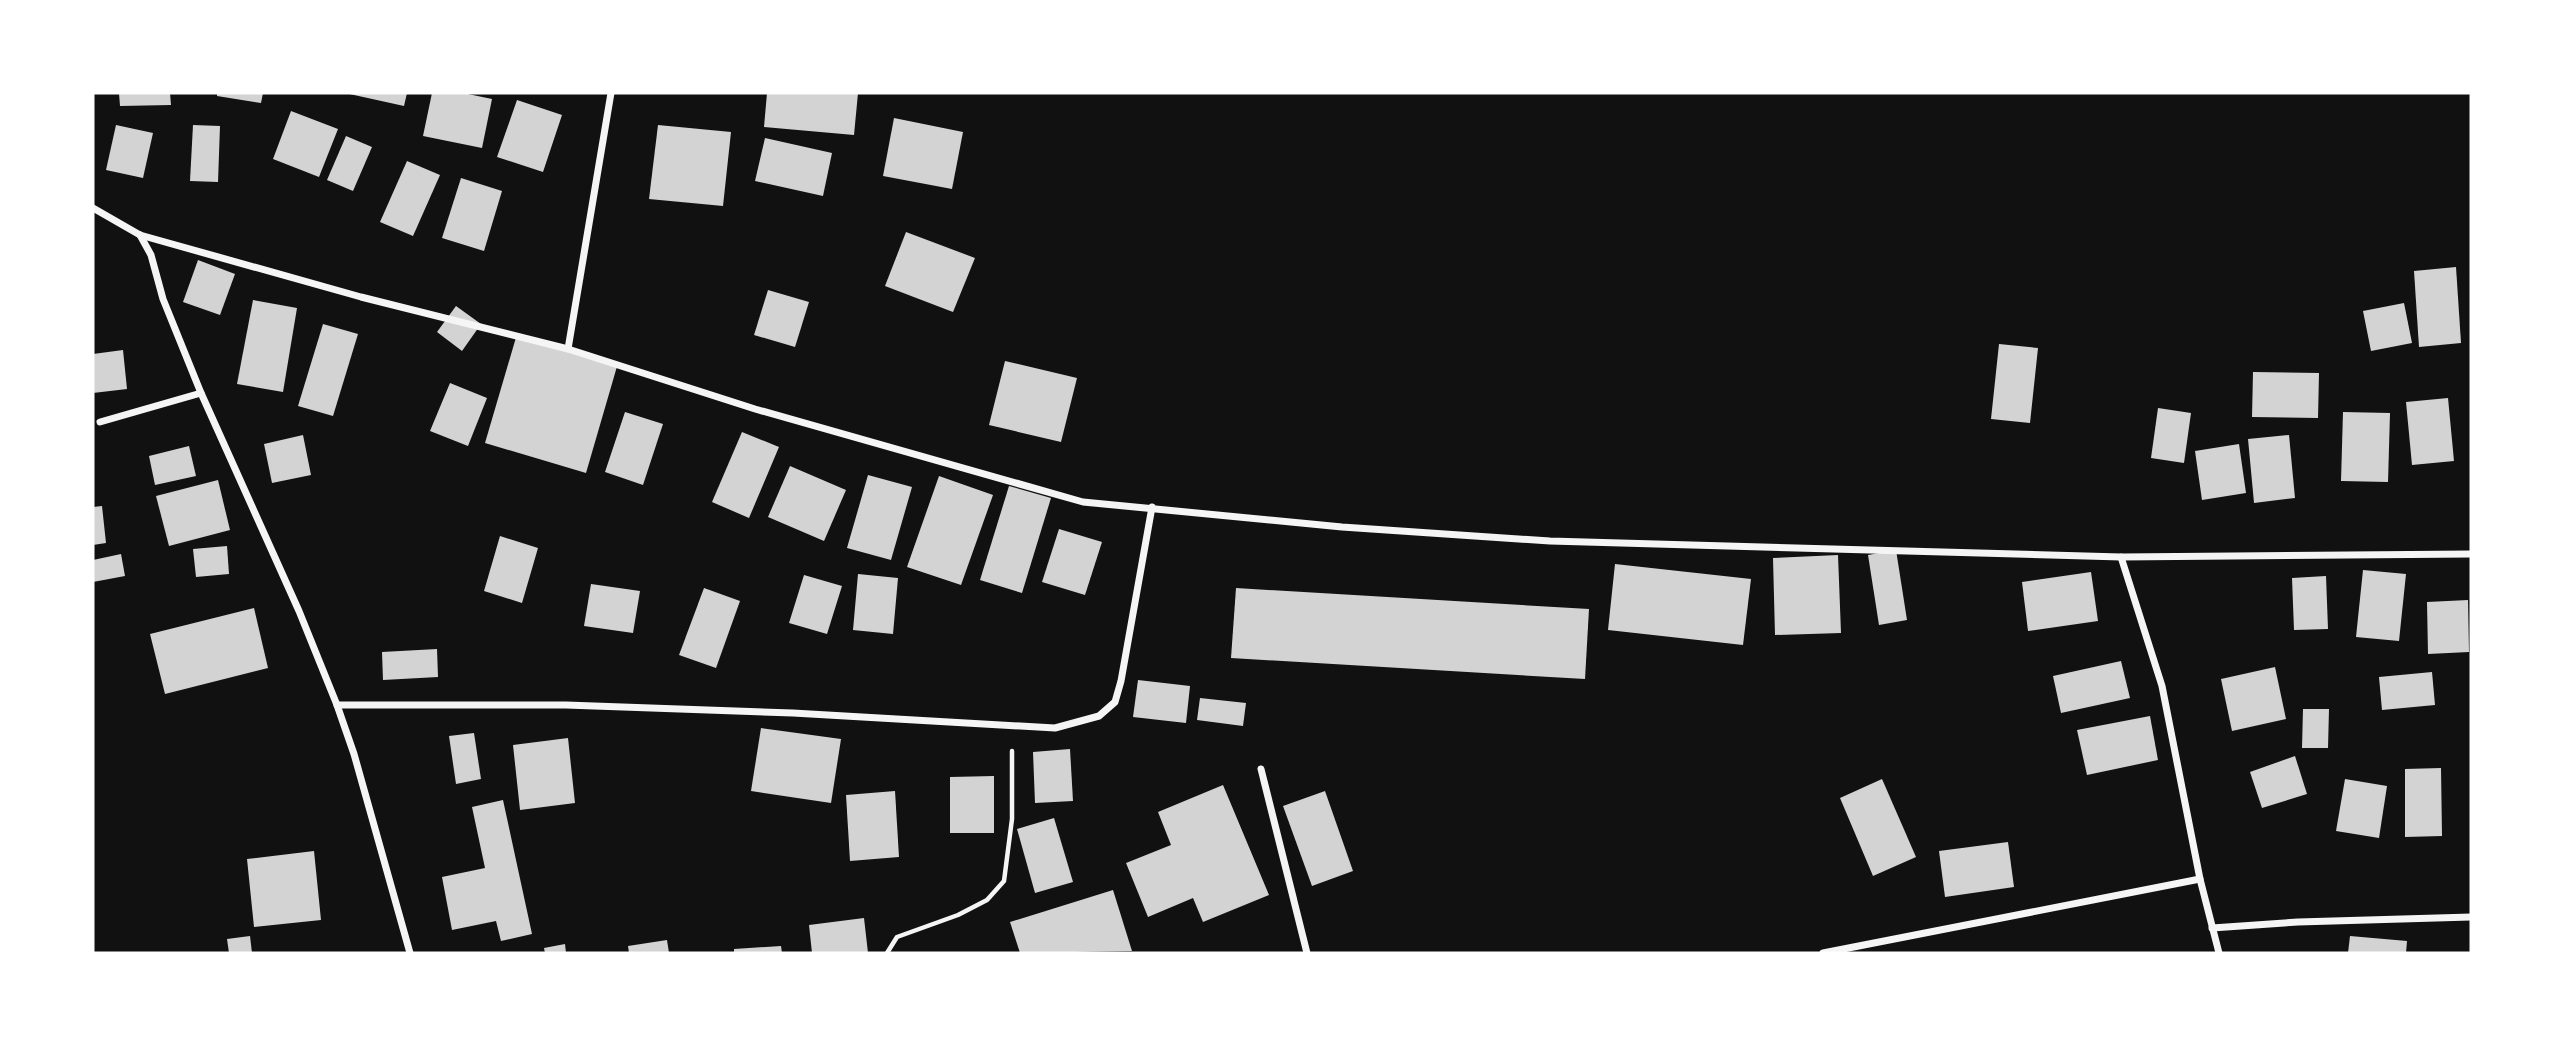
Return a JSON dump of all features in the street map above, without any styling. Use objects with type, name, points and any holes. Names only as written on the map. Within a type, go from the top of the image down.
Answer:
[{"type":"street","points":[[568,349],[611,93]]},
{"type":"street","points":[[93,208],[140,235],[361,297],[568,349],[755,409],[1083,502],[1342,527],[1550,541],[2122,557],[2471,554]]},
{"type":"street","points":[[140,235],[151,255],[163,299],[201,393],[299,611],[337,705],[354,754],[410,953]]},
{"type":"street","points":[[100,422],[201,393]]},
{"type":"street","points":[[337,705],[566,705],[793,713],[1011,727],[1055,727],[1099,716],[1115,702],[1152,507]]},
{"type":"street","points":[[2122,557],[2162,686],[2200,879],[2219,953]]},
{"type":"street","points":[[1261,769],[1307,953]]},
{"type":"street","points":[[1823,953],[2200,879]]},
{"type":"street","points":[[2213,928],[2471,917]]},
{"type":"path","points":[[887,953],[897,937],[958,915],[987,901],[1004,881],[1012,819],[1011,727]]},
{"type":"building","points":[[119,93],[170,93],[171,105],[120,106]]},
{"type":"building","points":[[217,93],[263,93],[261,103],[217,96]]},
{"type":"building","points":[[345,93],[407,93],[404,106]]},
{"type":"building","points":[[432,93],[463,93],[492,99],[482,148],[423,136]]},
{"type":"building","points":[[767,93],[858,93],[854,135],[764,127]]},
{"type":"building","points":[[517,100],[562,115],[543,172],[497,157]]},
{"type":"building","points":[[291,111],[338,129],[319,177],[273,159]]},
{"type":"building","points":[[894,118],[963,132],[952,189],[883,176]]},
{"type":"building","points":[[116,125],[153,133],[143,178],[106,170]]},
{"type":"building","points":[[193,125],[220,126],[218,182],[190,181]]},
{"type":"building","points":[[658,125],[731,132],[723,206],[649,199]]},
{"type":"building","points":[[346,136],[372,147],[353,191],[327,180]]},
{"type":"building","points":[[765,138],[832,153],[823,196],[755,181]]},
{"type":"building","points":[[407,161],[440,175],[413,236],[380,222]]},
{"type":"building","points":[[461,178],[502,191],[484,251],[442,238]]},
{"type":"building","points":[[906,232],[975,258],[953,312],[885,286]]},
{"type":"building","points":[[198,260],[235,274],[220,315],[183,302]]},
{"type":"building","points":[[2456,267],[2461,343],[2419,347],[2414,271]]},
{"type":"building","points":[[768,290],[809,302],[795,347],[754,335]]},
{"type":"building","points":[[253,300],[297,308],[283,392],[237,384]]},
{"type":"building","points":[[2404,303],[2412,343],[2371,351],[2363,311]]},
{"type":"building","points":[[456,306],[481,324],[462,351],[437,332]]},
{"type":"building","points":[[323,324],[358,334],[333,416],[298,406]]},
{"type":"building","points":[[517,334],[618,363],[586,473],[485,443]]},
{"type":"building","points":[[1999,344],[2038,348],[2030,423],[1991,419]]},
{"type":"building","points":[[123,350],[127,389],[93,393],[93,354]]},
{"type":"building","points":[[1005,361],[1077,378],[1061,442],[989,425]]},
{"type":"building","points":[[2253,372],[2319,373],[2318,418],[2252,417]]},
{"type":"building","points":[[450,383],[487,398],[468,446],[430,431]]},
{"type":"building","points":[[2448,398],[2454,461],[2412,465],[2406,402]]},
{"type":"building","points":[[2158,408],[2191,413],[2184,463],[2151,458]]},
{"type":"building","points":[[625,412],[663,424],[643,485],[605,472]]},
{"type":"building","points":[[2343,412],[2390,413],[2388,482],[2341,481]]},
{"type":"building","points":[[742,432],[779,447],[749,518],[712,502]]},
{"type":"building","points":[[303,435],[311,475],[272,483],[264,444]]},
{"type":"building","points":[[2289,435],[2295,498],[2254,503],[2248,439]]},
{"type":"building","points":[[2239,444],[2246,493],[2202,500],[2195,451]]},
{"type":"building","points":[[189,446],[196,476],[155,485],[149,456]]},
{"type":"building","points":[[790,466],[846,490],[824,541],[768,517]]},
{"type":"building","points":[[868,475],[912,487],[891,560],[847,548]]},
{"type":"building","points":[[939,476],[993,495],[961,585],[907,567]]},
{"type":"building","points":[[218,480],[230,530],[169,546],[156,496]]},
{"type":"building","points":[[1009,486],[1051,498],[1022,593],[980,580]]},
{"type":"building","points":[[102,506],[106,543],[93,545],[93,507]]},
{"type":"building","points":[[1059,529],[1102,542],[1085,595],[1042,582]]},
{"type":"building","points":[[500,536],[538,548],[522,603],[484,591]]},
{"type":"building","points":[[227,546],[229,574],[196,577],[193,549]]},
{"type":"building","points":[[1896,550],[1907,620],[1879,625],[1868,555]]},
{"type":"building","points":[[121,554],[125,576],[93,582],[93,560]]},
{"type":"building","points":[[1838,555],[1841,633],[1775,635],[1773,558]]},
{"type":"building","points":[[1615,564],[1751,579],[1743,645],[1608,630]]},
{"type":"building","points":[[2363,570],[2406,574],[2399,641],[2356,637]]},
{"type":"building","points":[[2091,572],[2098,621],[2028,631],[2022,582]]},
{"type":"building","points":[[858,574],[898,578],[893,634],[853,630]]},
{"type":"building","points":[[804,575],[842,586],[827,634],[789,623]]},
{"type":"building","points":[[2326,576],[2328,629],[2294,630],[2292,578]]},
{"type":"building","points":[[591,584],[640,591],[633,633],[584,626]]},
{"type":"building","points":[[704,588],[740,601],[716,668],[679,655]]},
{"type":"building","points":[[1236,588],[1589,609],[1585,679],[1231,658]]},
{"type":"building","points":[[2468,600],[2469,652],[2428,654],[2427,602]]},
{"type":"building","points":[[254,608],[268,668],[165,694],[150,634]]},
{"type":"building","points":[[437,649],[438,677],[383,680],[382,652]]},
{"type":"building","points":[[2121,661],[2130,698],[2061,713],[2053,676]]},
{"type":"building","points":[[2275,667],[2286,719],[2232,731],[2221,679]]},
{"type":"building","points":[[2432,672],[2435,705],[2382,710],[2379,677]]},
{"type":"building","points":[[1138,680],[1190,686],[1186,723],[1133,717]]},
{"type":"building","points":[[1200,698],[1246,703],[1243,726],[1197,720]]},
{"type":"building","points":[[2303,709],[2329,709],[2328,748],[2302,748]]},
{"type":"building","points":[[2150,716],[2158,760],[2087,775],[2077,730]]},
{"type":"building","points":[[761,728],[841,739],[831,803],[751,791]]},
{"type":"building","points":[[474,733],[481,779],[456,784],[449,736]]},
{"type":"building","points":[[568,738],[575,803],[520,810],[513,745]]},
{"type":"building","points":[[1070,749],[1073,801],[1035,803],[1033,752]]},
{"type":"building","points":[[2295,756],[2307,794],[2262,808],[2250,772]]},
{"type":"building","points":[[2441,768],[2442,836],[2405,837],[2405,769]]},
{"type":"building","points":[[994,776],[994,833],[950,833],[950,777]]},
{"type":"building","points":[[1882,779],[1916,857],[1873,876],[1840,798]]},
{"type":"building","points":[[2345,779],[2387,786],[2379,838],[2336,831]]},
{"type":"building","points":[[1223,785],[1269,895],[1203,922],[1193,898],[1148,917],[1126,863],[1171,845],[1158,812]]},
{"type":"building","points":[[895,791],[899,857],[850,861],[846,795]]},
{"type":"building","points":[[1325,791],[1353,871],[1312,886],[1283,806]]},
{"type":"building","points":[[503,800],[532,934],[501,941],[496,921],[452,930],[442,877],[485,868],[472,807]]},
{"type":"building","points":[[1054,818],[1073,882],[1035,893],[1017,829]]},
{"type":"building","points":[[2008,842],[2014,887],[1945,897],[1939,851]]},
{"type":"building","points":[[314,851],[321,920],[254,927],[247,859]]},
{"type":"building","points":[[1113,890],[1132,951],[1020,953],[1010,922]]},
{"type":"building","points":[[864,918],[868,953],[812,953],[809,925]]},
{"type":"building","points":[[250,936],[252,953],[229,953],[227,939]]},
{"type":"building","points":[[2350,936],[2407,941],[2406,953],[2348,953]]},
{"type":"building","points":[[667,940],[669,953],[629,953],[628,946]]},
{"type":"building","points":[[565,944],[566,953],[545,953],[544,948]]},
{"type":"building","points":[[781,946],[782,953],[734,953],[734,949]]}]
